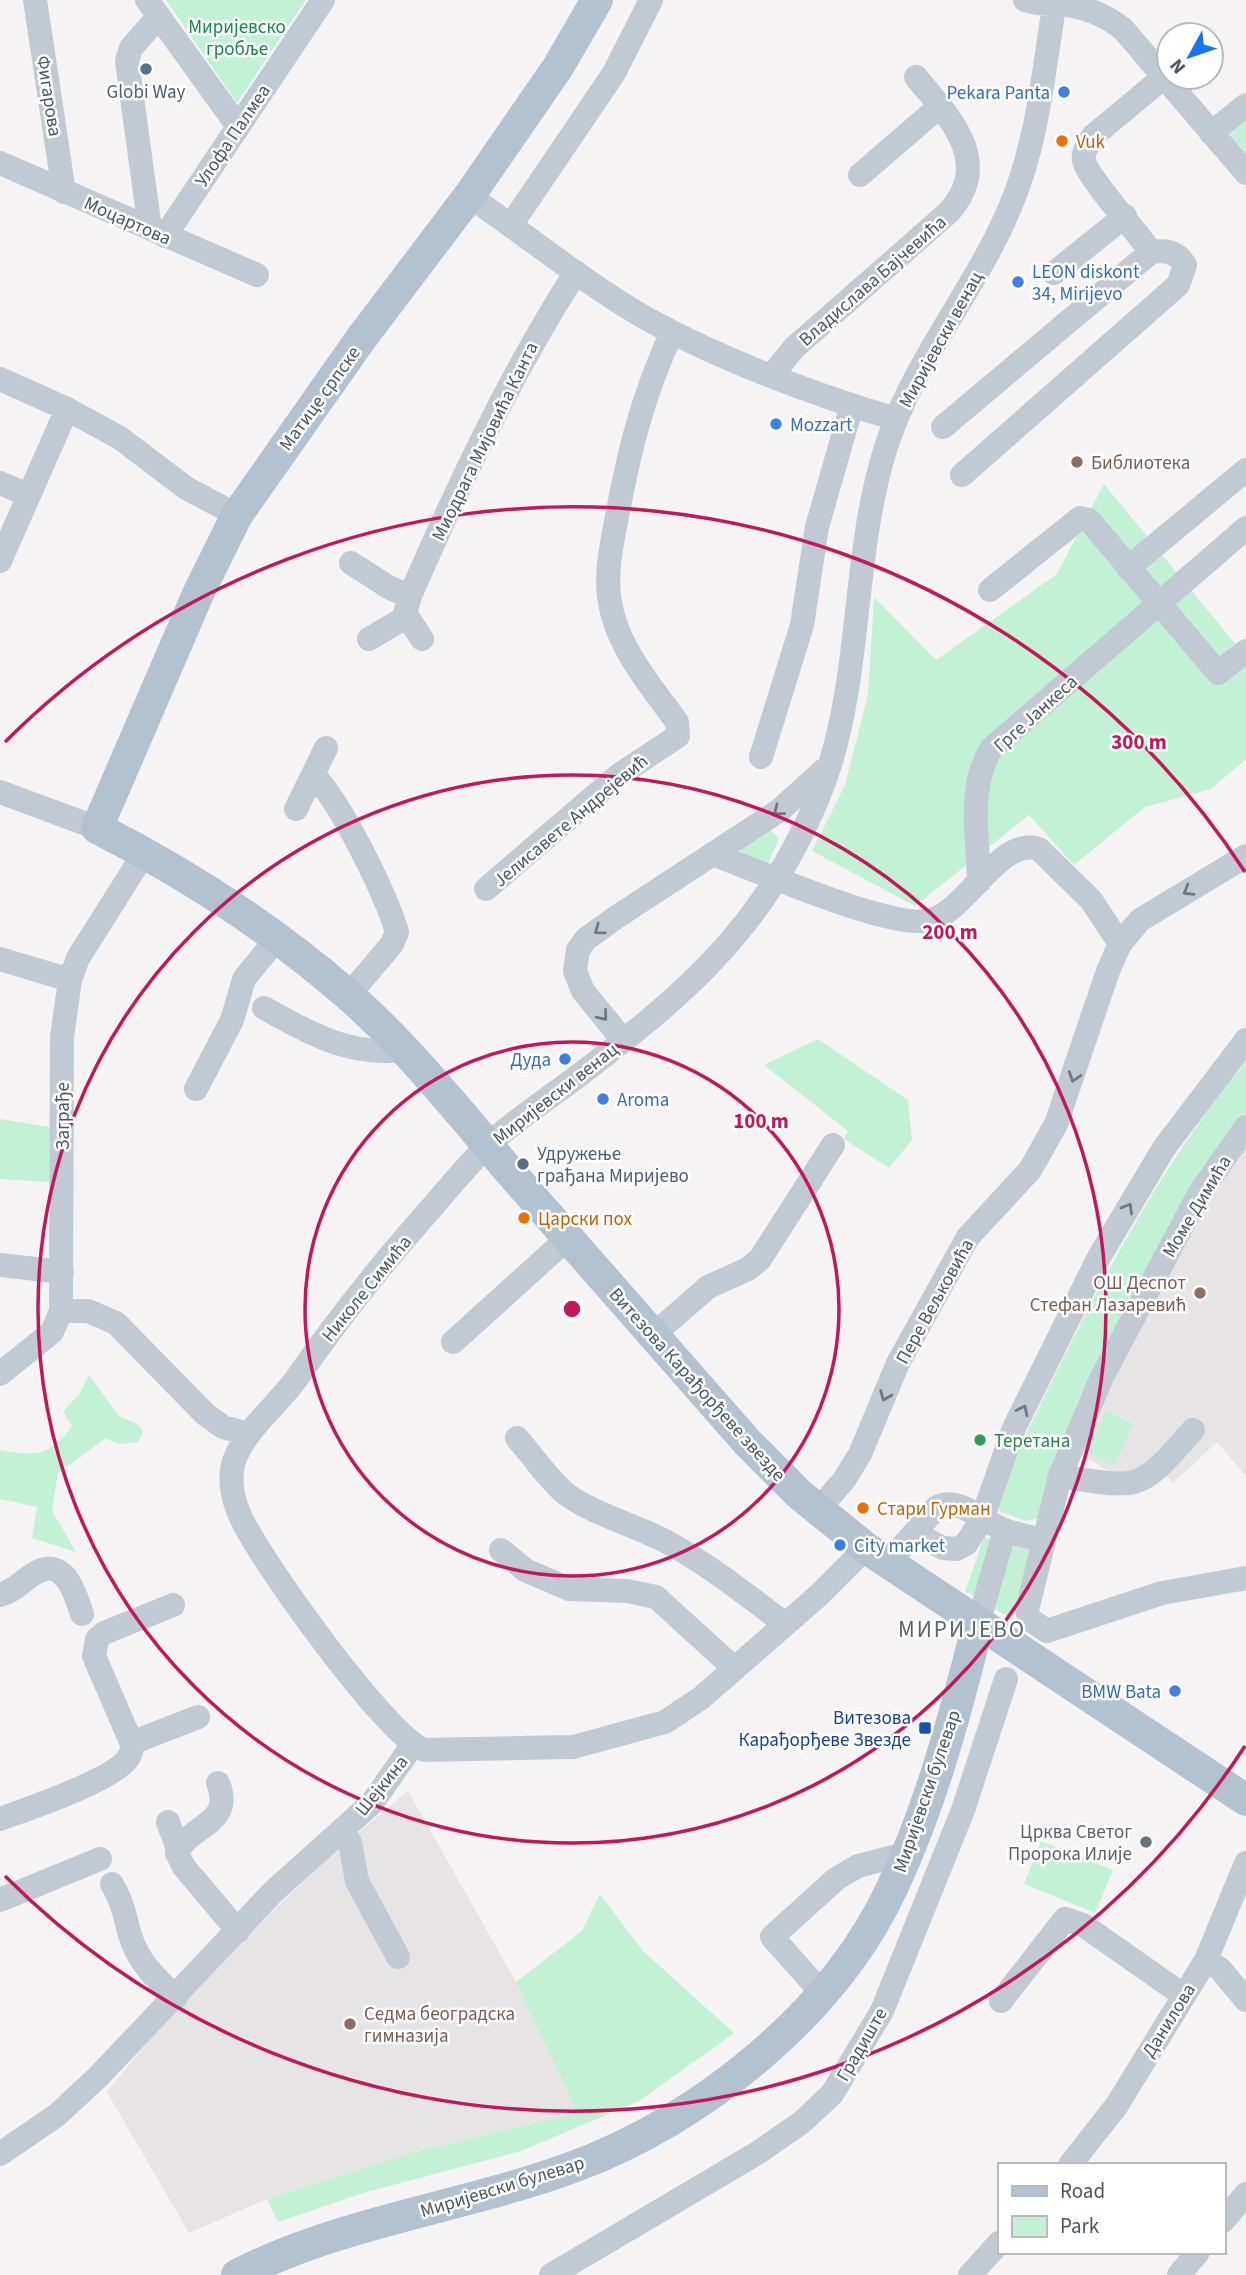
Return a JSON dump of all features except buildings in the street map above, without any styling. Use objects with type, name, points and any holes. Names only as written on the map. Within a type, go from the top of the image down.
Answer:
[{"type":"main road","name":"Матице српске","points":[[97,828],[198,594],[237,514],[352,352],[469,196],[558,67],[597,0]]},
{"type":"main road","name":"Витезова Карађорђеве звезде","points":[[97,828],[145,852],[220,896],[278,937],[349,995],[487,1145],[652,1336],[773,1470],[819,1509],[907,1548],[978,1624],[1246,1800]]},
{"type":"main road","name":"Миријевски булевар","points":[[237,2275],[313,2242],[536,2179],[610,2151],[699,2101],[740,2071],[790,2028],[822,1993],[873,1924],[908,1853],[927,1800],[978,1624]]},
{"type":"street","name":"Фигарова","points":[[35,0],[64,192]]},
{"type":"street","name":"Улофа Палмеа","points":[[157,233],[237,125],[323,0]]},
{"type":"street","points":[[511,225],[614,73],[651,0]]},
{"type":"street","points":[[1025,0],[1080,6],[1110,19],[1123,29],[1155,66]]},
{"type":"street","name":"Миријевски венац","points":[[487,1145],[623,1040],[706,968],[739,931],[777,877],[829,765],[847,691],[866,529],[896,419],[917,372],[979,268],[1014,196],[1030,145],[1054,2]]},
{"type":"street","points":[[157,233],[127,61],[131,48],[153,8],[237,125]]},
{"type":"street","name":"Владислава Бајчевића","points":[[772,375],[794,348],[957,204],[968,174],[967,150],[963,139],[940,106],[916,77]]},
{"type":"street","points":[[1151,252],[1090,175],[1083,159],[1085,149],[1093,136],[1155,84]]},
{"type":"street","points":[[1176,91],[1246,173]]},
{"type":"street","points":[[1211,133],[1246,105]]},
{"type":"street","points":[[860,175],[940,106]]},
{"type":"street","name":"Моцартова","points":[[0,163],[257,275]]},
{"type":"street","points":[[469,196],[576,272],[672,332],[772,375],[896,419]]},
{"type":"street","points":[[1054,273],[1125,216]]},
{"type":"street","points":[[943,427],[1151,252],[1166,250],[1178,255],[1185,265],[1178,285],[962,475]]},
{"type":"street","name":"Миодрага Мијовића Канта","points":[[408,606],[496,409],[528,349],[576,272]]},
{"type":"street","name":"Јелисавете Андрејевић","points":[[486,889],[620,775],[676,739],[679,733],[677,722],[626,648],[612,613],[607,583],[621,491],[639,412],[672,332]]},
{"type":"street","points":[[0,379],[67,408],[132,445],[186,488],[237,514]]},
{"type":"street","points":[[761,757],[802,625],[817,527],[852,405]]},
{"type":"street","points":[[0,561],[67,408]]},
{"type":"street","points":[[1128,568],[1246,470]]},
{"type":"street","points":[[0,483],[28,495]]},
{"type":"street","points":[[990,590],[1080,518],[1088,520],[1218,673],[1246,651]]},
{"type":"street","name":"Грге Јанкеса","points":[[979,883],[976,790],[982,764],[992,748],[1246,528]]},
{"type":"street","points":[[351,563],[390,588],[408,606],[422,639]]},
{"type":"street","points":[[369,639],[408,606]]},
{"type":"street","points":[[296,808],[326,748]]},
{"type":"street","points":[[712,854],[780,810],[829,765]]},
{"type":"street","points":[[313,775],[328,791],[348,828],[397,932],[392,944],[349,995]]},
{"type":"street","name":"Витезова Карађорђеве звезде","points":[[0,792],[97,828]]},
{"type":"street","points":[[712,854],[845,904],[895,918],[926,921],[942,915],[1008,853],[1023,846],[1039,849],[1091,901],[1121,944]]},
{"type":"street","name":"Заграђе","points":[[61,1311],[62,1037],[70,980],[89,937],[145,852]]},
{"type":"street","name":"Миријевски венац","points":[[623,1040],[583,991],[575,971],[578,950],[586,939],[712,854]]},
{"type":"street","name":"Пере Вељковића","points":[[819,1509],[844,1480],[860,1454],[898,1363],[968,1237],[1030,1170],[1056,1124],[1108,971],[1121,944],[1140,920],[1246,856]]},
{"type":"street","points":[[196,1089],[232,1020],[244,979],[278,937]]},
{"type":"street","points":[[0,959],[70,980]]},
{"type":"street","points":[[264,1008],[341,1046],[379,1052],[401,1050]]},
{"type":"street","points":[[978,1624],[994,1525],[1014,1428],[1099,1257],[1164,1148],[1246,1040]]},
{"type":"street","name":"Моме Димића","points":[[1246,1127],[1199,1194],[1102,1377],[1060,1476],[1027,1599],[1029,1619],[1037,1627],[1047,1631],[1162,1593],[1246,1578]]},
{"type":"street","name":"Николе Симића","points":[[412,1746],[298,1609],[245,1526],[235,1502],[233,1463],[249,1434],[286,1393],[358,1293],[487,1145]]},
{"type":"street","points":[[652,1336],[708,1287],[748,1269],[760,1259],[833,1146]]},
{"type":"street","points":[[453,1342],[568,1238]]},
{"type":"street","points":[[0,1265],[62,1272]]},
{"type":"street","points":[[0,1374],[52,1332],[61,1311],[88,1311],[116,1323],[205,1414],[223,1427],[249,1434]]},
{"type":"street","points":[[1060,1476],[1118,1485],[1135,1483],[1153,1475],[1193,1430]]},
{"type":"street","points":[[517,1438],[553,1482],[568,1495],[584,1506],[668,1543],[713,1570],[785,1624]]},
{"type":"street","points":[[907,1548],[937,1507],[944,1504],[965,1508],[994,1525],[1042,1540]]},
{"type":"street","points":[[907,1548],[956,1549],[994,1525]]},
{"type":"street","name":"Шејкина","points":[[0,2154],[57,2115],[176,1997],[274,1892],[372,1803],[412,1746],[425,1750],[546,1750],[585,1745],[665,1722],[692,1705],[785,1624],[907,1548]]},
{"type":"street","points":[[501,1550],[525,1570],[569,1589],[627,1591],[656,1597],[734,1668]]},
{"type":"street","points":[[0,1595],[38,1572],[56,1570],[68,1578],[82,1614]]},
{"type":"street","points":[[0,1819],[56,1799],[107,1773],[127,1759],[132,1744],[94,1656],[97,1639],[104,1633],[173,1605]]},
{"type":"street","name":"Градиште","points":[[551,2275],[759,2152],[802,2122],[832,2094],[882,2011],[963,1810],[1006,1679]]},
{"type":"street","points":[[132,1744],[198,1717]]},
{"type":"street","points":[[178,1849],[213,1820],[221,1807],[223,1795],[218,1783]]},
{"type":"street","points":[[168,1822],[184,1867],[238,1931]]},
{"type":"street","points":[[344,1829],[350,1843],[357,1881],[398,1957]]},
{"type":"street","points":[[822,1993],[772,1937],[836,1879],[858,1867],[908,1853]]},
{"type":"street","points":[[0,1900],[100,1859]]},
{"type":"street","name":"Данилова","points":[[1072,2163],[1110,2115],[1206,1959],[1246,1863]]},
{"type":"street","points":[[112,1884],[121,1898],[138,1955],[148,1970],[176,1997]]},
{"type":"street","points":[[1001,2001],[1065,1919],[1083,1925],[1183,1995]]},
{"type":"street","points":[[1206,1959],[1220,1969],[1246,2000]]},
{"type":"street","points":[[1225,2219],[1246,2194]]},
{"type":"street","points":[[970,2275],[998,2244]]},
{"type":"street","points":[[1179,2275],[1196,2254]]},
{"type":"shaded area","name":"ОШ Деспот Стефан Лазаревић","points":[[1246,1142],[1246,1476],[1217,1442],[1173,1483],[1153,1461],[1135,1471],[1112,1473],[1080,1454],[1122,1356],[1186,1231]]},
{"type":"shaded area","name":"Седма београдска гимназија","points":[[408,1791],[516,1982],[579,2113],[411,2153],[267,2199],[189,2233],[107,2092],[187,1993],[326,1860]]},
{"type":"green space","name":"Миријевско гробље","points":[[166,0],[306,0],[237,103]]},
{"type":"green space","points":[[1246,105],[1246,173],[1211,133]]},
{"type":"green space","points":[[1104,484],[1246,657],[1246,759],[1211,789],[1145,807],[1074,865],[1029,815],[915,906],[812,851],[845,785],[868,695],[874,597],[936,660],[1057,574]]},
{"type":"green space","points":[[770,829],[779,839],[768,863],[741,857],[740,849]]},
{"type":"green space","points":[[818,1039],[908,1100],[912,1140],[889,1168],[844,1139],[848,1131],[764,1065]]},
{"type":"green space","points":[[1246,1061],[1246,1114],[1236,1126],[1039,1518],[1025,1521],[999,1511],[996,1497],[1108,1271],[1172,1163]]},
{"type":"green space","points":[[0,1119],[61,1129],[62,1183],[0,1179]]},
{"type":"green space","points":[[89,1375],[119,1416],[139,1425],[143,1432],[138,1442],[119,1444],[106,1438],[58,1473],[52,1511],[76,1552],[32,1538],[37,1507],[0,1499],[0,1450],[41,1452],[57,1443],[72,1426],[63,1411],[79,1395]]},
{"type":"green space","points":[[1106,1410],[1133,1425],[1114,1466],[1087,1452]]},
{"type":"green space","points":[[984,1537],[991,1539],[976,1596],[965,1592]]},
{"type":"green space","points":[[1014,1543],[1031,1550],[1032,1555],[1013,1620],[992,1607]]},
{"type":"green space","points":[[1041,1841],[1113,1870],[1095,1913],[1024,1884]]},
{"type":"green space","points":[[600,1894],[643,1951],[734,2033],[639,2101],[521,2151],[363,2193],[278,2222],[267,2199],[411,2153],[578,2113],[516,1982],[582,1931]]},
{"type":"tunnel","points":[[926,1539],[943,1548]]},
{"type":"place","name":"Globi Way","points":[[146,69]]},
{"type":"place","name":"Pekara Panta","points":[[1064,92]]},
{"type":"place","name":"Vuk","points":[[1062,141]]},
{"type":"place","name":"LEON diskont 34, Mirijevo","points":[[1018,282]]},
{"type":"place","name":"Mozzart","points":[[776,424]]},
{"type":"place","name":"Библиотека","points":[[1077,462]]},
{"type":"place","name":"Дуда","points":[[565,1059]]},
{"type":"place","name":"Aroma","points":[[603,1099]]},
{"type":"place","name":"Удружење грађана Миријево","points":[[523,1164]]},
{"type":"place","name":"Царски пох","points":[[524,1218]]},
{"type":"place","name":"ОШ Деспот Стефан Лазаревић","points":[[1200,1293]]},
{"type":"place","name":"Теретана","points":[[980,1440]]},
{"type":"place","name":"Стари Гурман","points":[[863,1508]]},
{"type":"place","name":"City market","points":[[840,1545]]},
{"type":"place","name":"BMW Bata","points":[[1175,1691]]},
{"type":"place","name":"Витезова Карађорђеве Звезде","points":[[925,1728]]},
{"type":"place","name":"Црква Светог Пророка Илије","points":[[1146,1842]]},
{"type":"place","name":"Седма београдска гимназија","points":[[350,2024]]},
{"type":"district","name":"МИРИЈЕВО","points":[[962,1629]]}]
